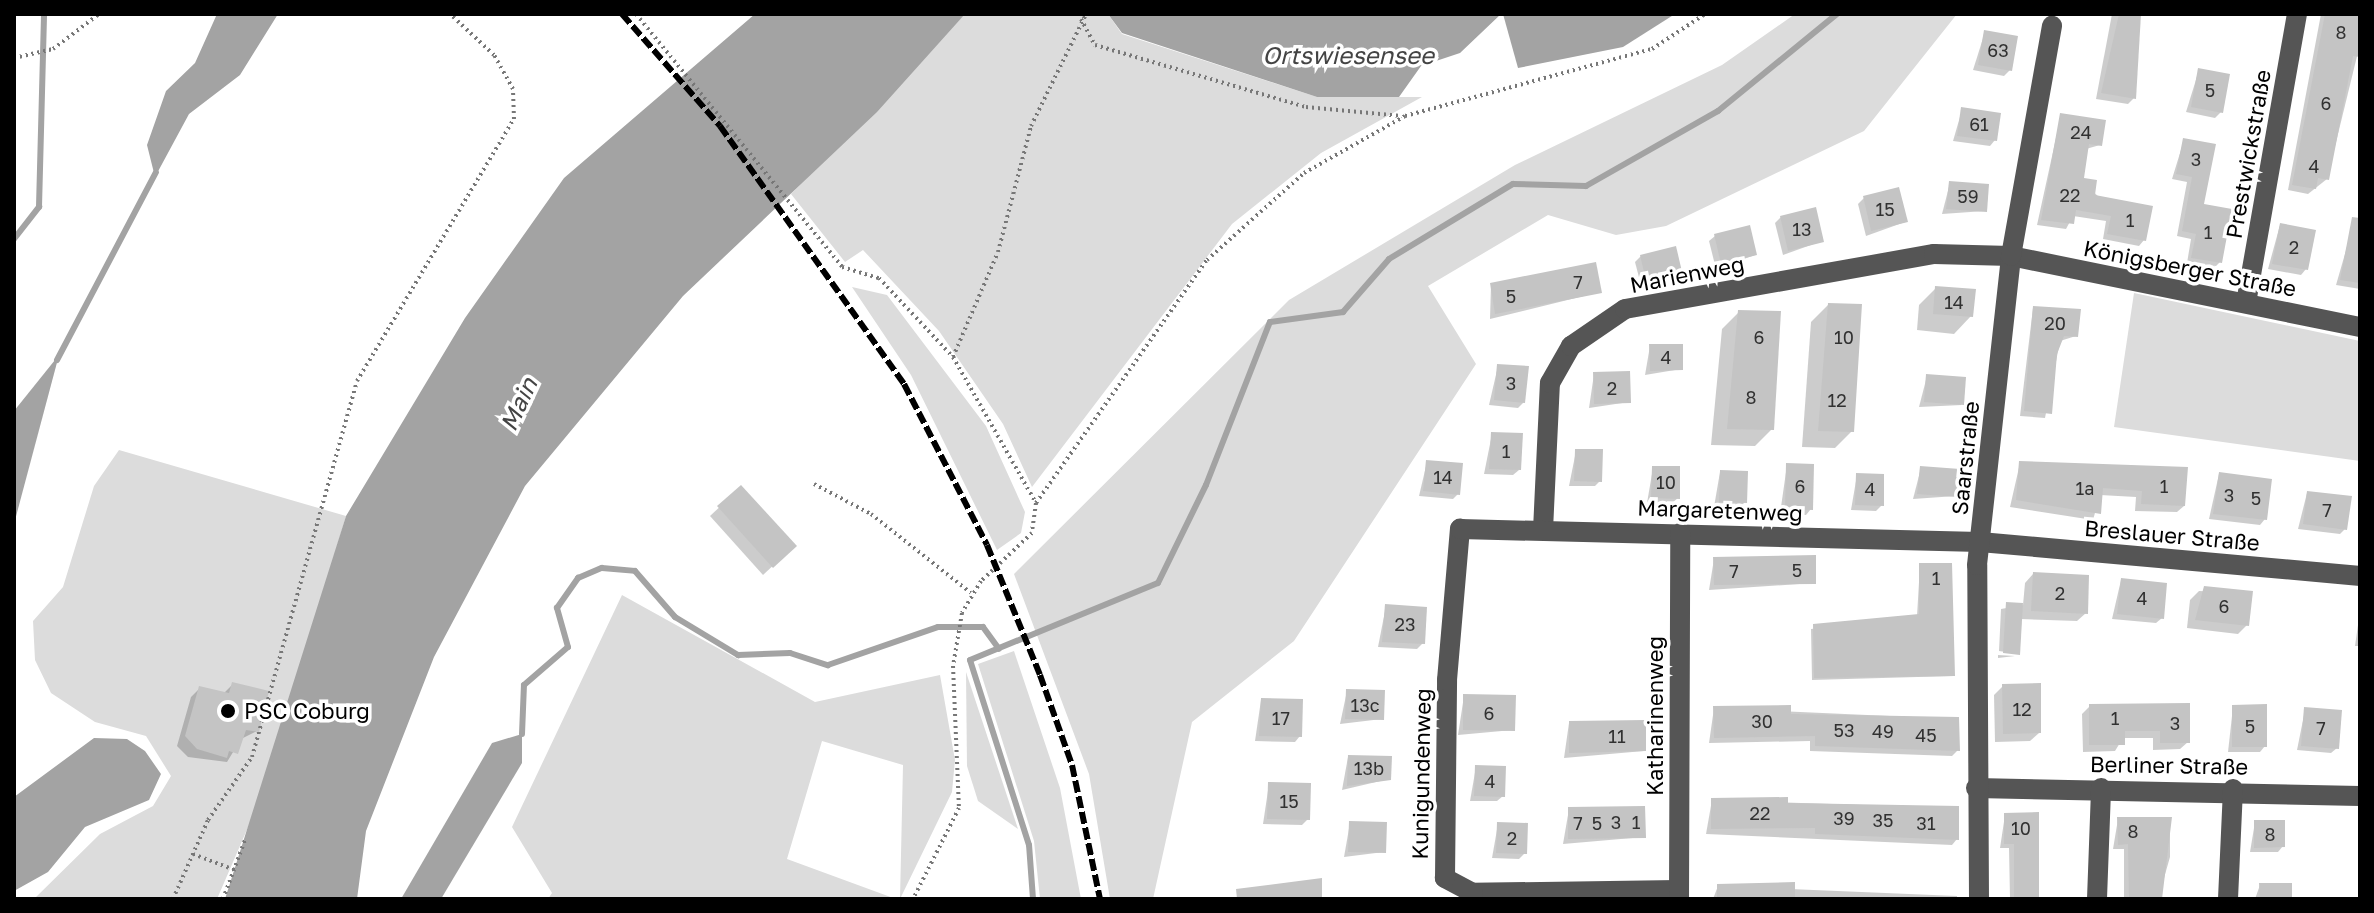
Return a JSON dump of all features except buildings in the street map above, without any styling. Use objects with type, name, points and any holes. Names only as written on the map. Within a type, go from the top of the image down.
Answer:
[{"type":"street","name":"Prestwickstraße","points":[[2246,303],[2297,14]]},
{"type":"street","name":"Saarstraße","points":[[1979,899],[1976,788],[1980,542],[2011,256],[2052,26]]},
{"type":"street","name":"Marienweg","points":[[1543,530],[1550,383],[1571,346],[1598,322],[1625,309],[1859,262],[1934,254],[2011,256]]},
{"type":"street","name":"Königsberger Straße","points":[[2011,256],[2360,327]]},
{"type":"street","name":"Margaretenweg","points":[[1460,529],[1980,542]]},
{"type":"street","name":"Kunigundenweg","points":[[1460,529],[1447,680],[1445,878],[1473,893],[1678,895]]},
{"type":"street","name":"Katharinenweg","points":[[1678,895],[1680,533]]},
{"type":"street","name":"Breslauer Straße","points":[[1980,542],[2360,576]]},
{"type":"street","name":"Berliner Straße","points":[[1976,788],[2233,789],[2360,796]]},
{"type":"street","points":[[2097,899],[2101,788]]},
{"type":"street","points":[[2228,899],[2233,789]]},
{"type":"path","points":[[14,58],[28,58],[53,49],[99,14]]},
{"type":"path","points":[[173,899],[193,854],[252,757],[267,715],[357,381],[514,119],[513,89],[494,55],[450,14]]},
{"type":"path","points":[[636,14],[842,267],[879,278],[953,357],[1036,503]]},
{"type":"path","points":[[953,357],[998,252],[1031,126],[1086,14]]},
{"type":"path","points":[[913,899],[959,808],[954,650],[962,613],[971,593],[1032,533],[1036,503],[1227,236],[1304,173],[1405,116],[1652,49],[1705,14]]},
{"type":"path","points":[[1081,19],[1095,45],[1306,107],[1405,116]]},
{"type":"path","points":[[814,484],[871,514],[971,593]]},
{"type":"path","points":[[223,899],[245,840]]},
{"type":"path","points":[[193,854],[235,870]]},
{"type":"shaded area","points":[[965,14],[1108,14],[1122,34],[1317,97],[1422,97],[1321,153],[1232,224],[1032,487],[1003,424],[939,331],[863,250],[845,262],[791,194]]},
{"type":"shaded area","points":[[1795,14],[1957,14],[1864,131],[1666,226],[1616,235],[1548,215],[1428,286],[1476,364],[1294,641],[1192,722],[1153,899],[1110,899],[1089,774],[1014,574],[1289,300],[1515,165],[1722,65]]},
{"type":"shaded area","points":[[852,287],[887,295],[986,426],[1025,512],[1021,533],[997,550],[911,375]]},
{"type":"shaded area","points":[[2134,293],[2360,341],[2360,461],[2114,427]]},
{"type":"shaded area","points":[[119,450],[346,516],[262,795],[217,899],[34,899],[100,834],[153,806],[171,776],[146,736],[95,722],[51,693],[35,660],[33,621],[63,587],[94,486]]},
{"type":"shaded area","points":[[622,595],[815,702],[940,675],[955,760],[952,792],[900,899],[903,765],[822,741],[787,859],[896,899],[548,899],[552,893],[512,827]]},
{"type":"shaded area","points":[[1014,651],[1060,788],[1081,899],[1040,899],[1034,841],[978,664]]},
{"type":"shaded area","points":[[966,672],[1018,829],[978,801],[967,766]]},
{"type":"water","points":[[217,14],[278,14],[240,75],[189,114],[155,177],[147,145],[166,91],[195,63]]},
{"type":"water","name":"Main","points":[[755,14],[965,14],[877,112],[683,296],[525,486],[434,657],[366,831],[357,899],[225,899],[346,516],[465,318],[564,178]]},
{"type":"water","name":"Ortswiesensee","points":[[1108,14],[1501,14],[1460,53],[1421,66],[1399,97],[1317,97],[1122,33]]},
{"type":"water","points":[[1503,14],[1675,14],[1623,47],[1518,68]]},
{"type":"water","points":[[59,355],[14,524],[14,411]]},
{"type":"water","points":[[522,734],[522,763],[441,899],[401,899],[492,743]]},
{"type":"water","points":[[94,738],[127,739],[145,751],[161,774],[149,800],[85,827],[48,872],[14,891],[14,797]]},
{"type":"waterway","points":[[14,239],[39,207],[44,14]]},
{"type":"waterway","points":[[1033,899],[1029,845],[970,660],[1158,583],[1206,485],[1270,322],[1343,312],[1389,259],[1513,184],[1586,186],[1718,111],[1837,14]]},
{"type":"waterway","points":[[57,360],[156,172]]},
{"type":"waterway","points":[[522,734],[524,685],[568,647],[557,608],[578,578],[602,568],[635,571],[675,617],[738,655],[790,653],[828,665],[938,627],[983,627],[999,649]]},
{"type":"railway","points":[[622,14],[720,126],[904,384],[987,545],[1040,675],[1072,765],[1100,899]]},
{"type":"place","name":"PSC Coburg","points":[[228,711]]}]
